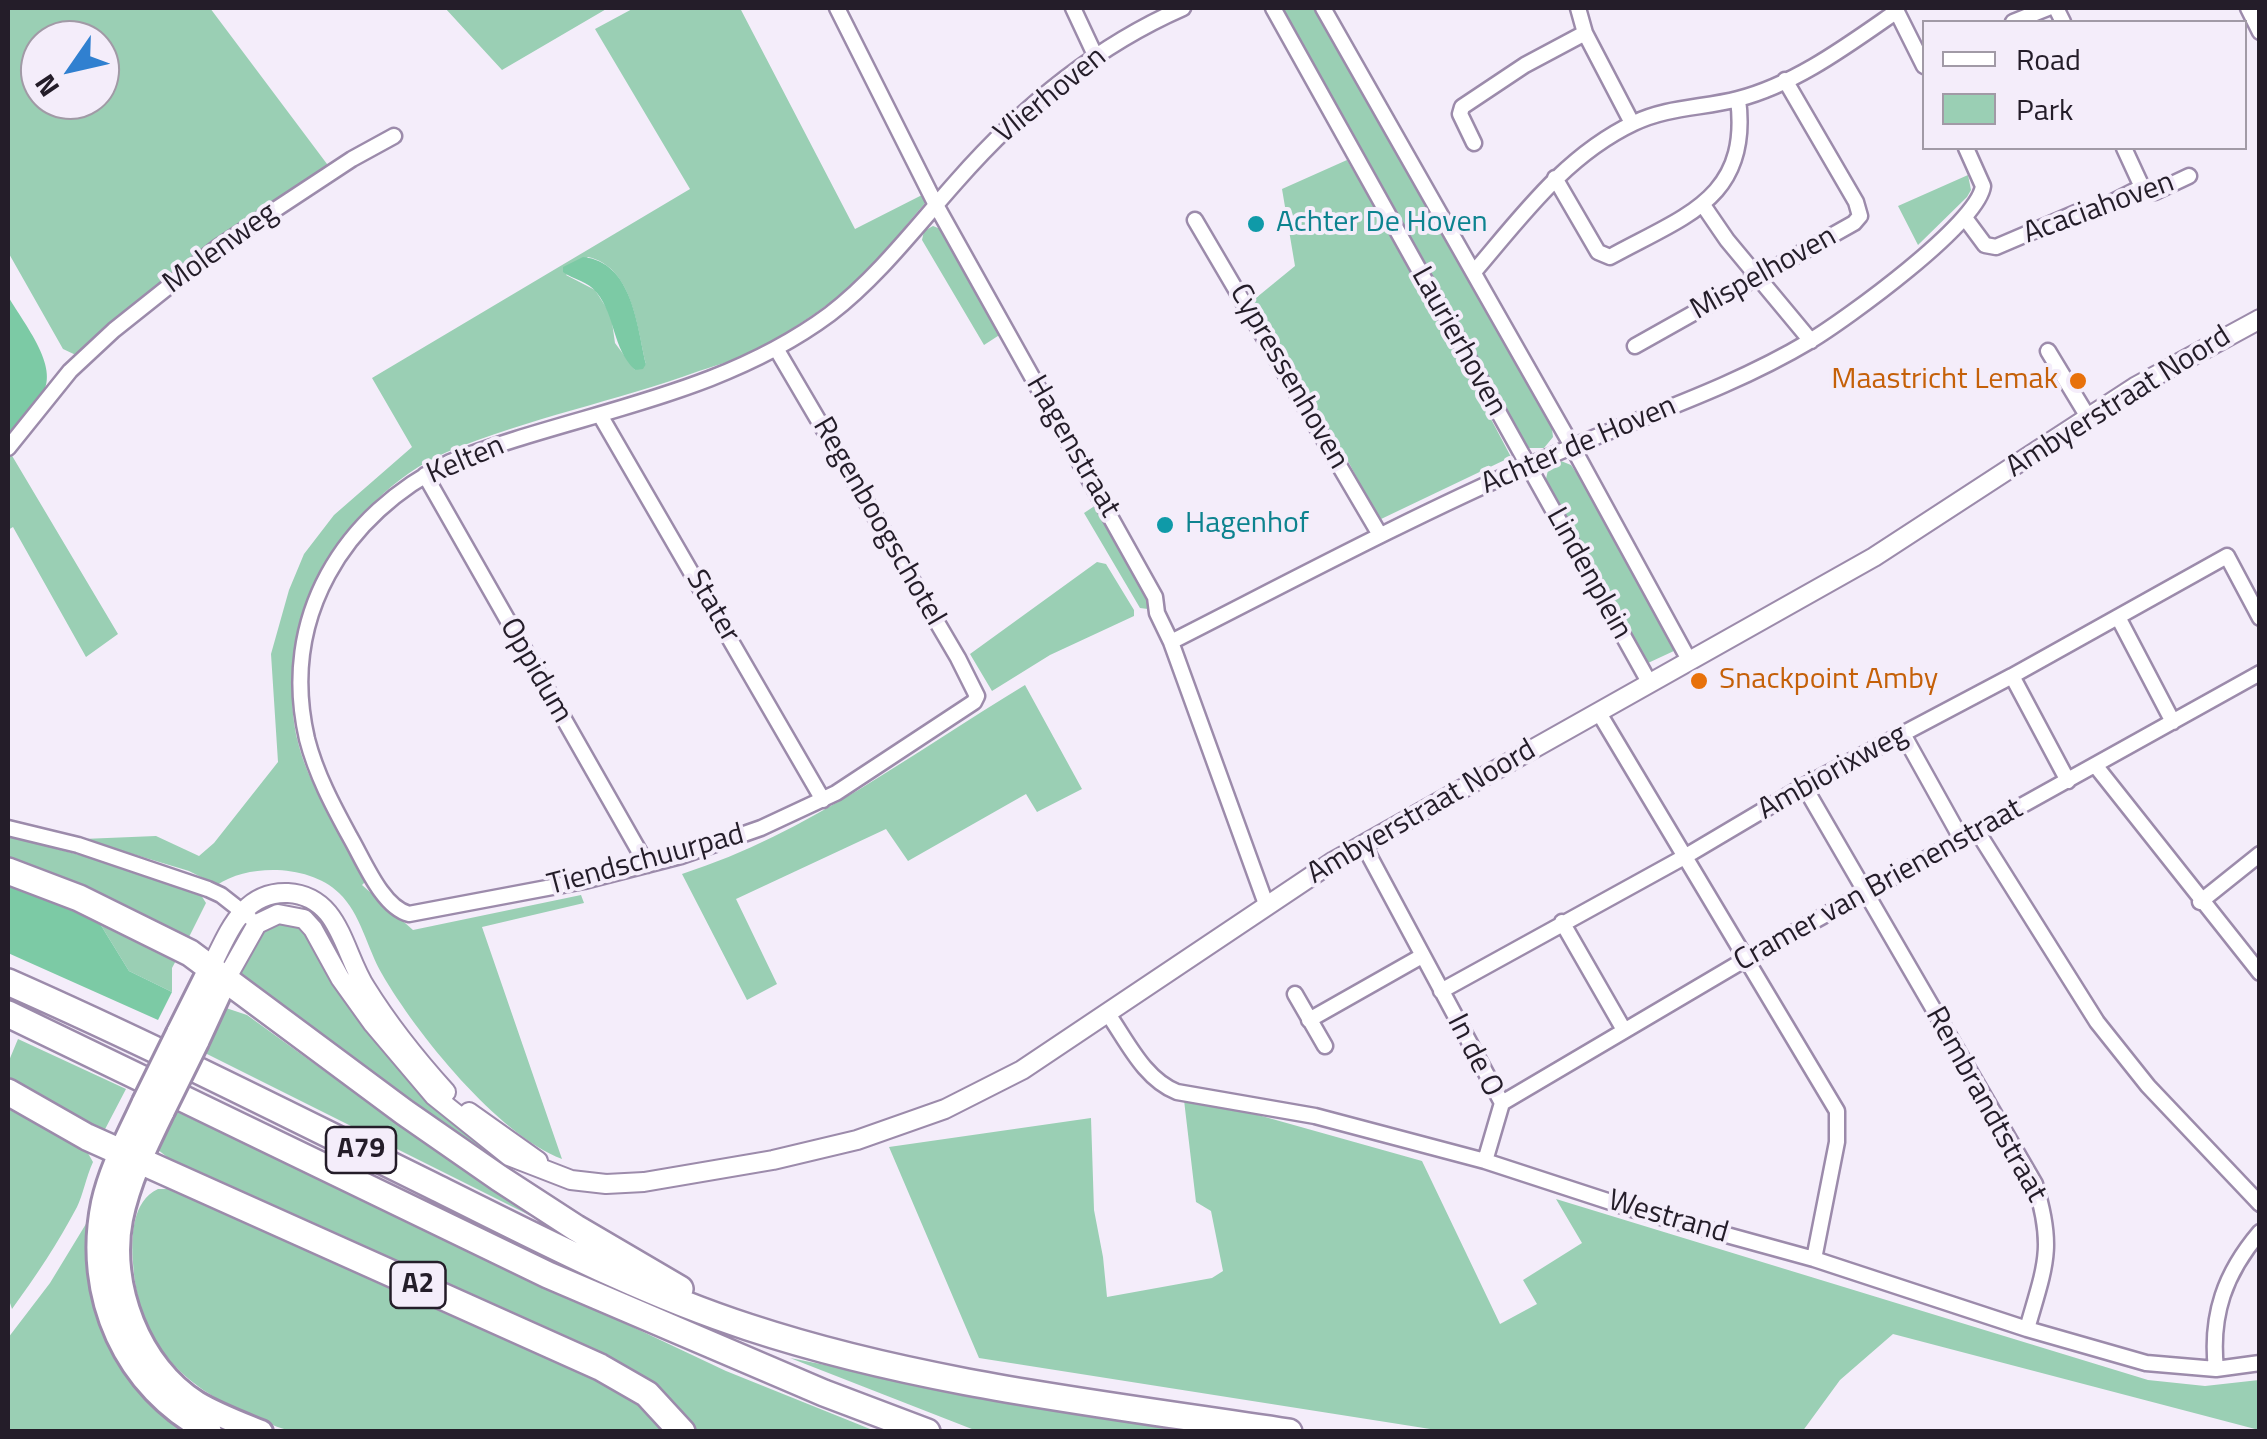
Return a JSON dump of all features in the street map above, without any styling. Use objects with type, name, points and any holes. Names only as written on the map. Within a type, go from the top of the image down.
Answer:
[{"type":"highway","name":"A79","points":[[8,871],[79,898],[190,952],[499,1178],[576,1228],[668,1280],[716,1315]]},
{"type":"highway","name":"A79","points":[[8,982],[564,1250],[716,1315],[810,1346],[916,1373],[1041,1396],[1289,1432]]},
{"type":"highway","name":"A79","points":[[8,1014],[624,1310],[926,1432]]},
{"type":"highway","points":[[8,1092],[86,1137],[130,1156]]},
{"type":"highway","name":"A2","points":[[130,1156],[600,1367],[647,1394],[682,1432]]},
{"type":"main road","points":[[210,1432],[171,1407],[144,1380],[119,1341],[104,1302],[98,1264],[99,1234],[110,1177],[130,1156],[218,973]]},
{"type":"main road","points":[[130,1156],[119,1248],[121,1279],[136,1331],[159,1367],[186,1396],[260,1432]]},
{"type":"street","name":"Hagenstraat","points":[[837,8],[936,204],[1156,597],[1157,613],[1266,904]]},
{"type":"street","points":[[1073,8],[1096,55]]},
{"type":"street","name":"Vlierhoven","points":[[936,204],[995,140],[1049,91],[1096,55],[1182,8]]},
{"type":"street","name":"Laurierhoven","points":[[1273,8],[1527,466]]},
{"type":"street","name":"Laurierhoven","points":[[1324,8],[1572,446]]},
{"type":"street","points":[[1578,8],[1584,33],[1632,123]]},
{"type":"street","points":[[2018,20],[2048,8]]},
{"type":"street","points":[[2248,8],[2260,32]]},
{"type":"street","points":[[1474,272],[1555,178],[1632,123],[1677,109],[1738,99],[1785,80],[1826,60],[1896,10],[1922,59]]},
{"type":"street","points":[[1474,143],[1460,114],[1462,107],[1584,33]]},
{"type":"street","name":"Mispelhoven","points":[[1634,346],[1759,278],[1860,216],[1856,202],[1785,80]]},
{"type":"street","points":[[1555,178],[1598,252],[1605,257],[1703,204],[1728,176],[1741,146],[1738,99]]},
{"type":"street","name":"Molenweg","points":[[8,448],[62,380],[100,341],[217,248],[352,158],[394,136]]},
{"type":"street","points":[[1965,218],[1978,202],[1983,186],[1967,150]]},
{"type":"street","points":[[2125,150],[2142,187]]},
{"type":"street","name":"Acaciahoven","points":[[1965,218],[1985,245],[1996,248],[2078,212],[2094,211],[2142,187],[2155,192],[2189,176]]},
{"type":"street","name":"Kelten","points":[[398,910],[364,862],[316,769],[302,712],[302,660],[315,600],[339,554],[362,526],[425,475],[478,451],[717,378],[776,350],[857,291],[936,204]]},
{"type":"street","points":[[1703,204],[1810,341]]},
{"type":"street","name":"Achter de Hoven","points":[[1171,642],[1380,535],[1572,446],[1732,382],[1810,341],[1884,288],[1965,218]]},
{"type":"street","name":"Cypressenhoven","points":[[1196,220],[1380,535]]},
{"type":"street","name":"Ambyerstraat Noord","points":[[257,924],[278,914],[293,915],[309,924],[340,978],[417,1078],[454,1115],[509,1156],[579,1182],[617,1184],[810,1153],[907,1124],[1022,1070],[1266,904],[1363,844],[1874,558],[2088,416],[2192,353],[2260,319]]},
{"type":"street","name":"Regenboogschotel","points":[[776,350],[977,696]]},
{"type":"street","points":[[2048,351],[2088,416]]},
{"type":"street","name":"Stater","points":[[600,415],[824,800]]},
{"type":"street","name":"Lindenplein","points":[[1572,446],[1689,660]]},
{"type":"street","name":"Lindenplein","points":[[1527,466],[1649,682]]},
{"type":"street","name":"Oppidum","points":[[425,475],[647,865]]},
{"type":"street","name":"Ambiorixweg","points":[[1440,990],[2227,556],[2260,618]]},
{"type":"street","points":[[2118,617],[2173,722]]},
{"type":"street","name":"Cramer van Brienenstraat","points":[[1502,1103],[1746,959],[2260,673]]},
{"type":"street","points":[[2012,676],[2068,781]]},
{"type":"street","name":"Tiendschuurpad","points":[[398,910],[409,914],[500,899],[647,865],[747,834],[824,800],[970,706],[977,696]]},
{"type":"street","points":[[1599,712],[1838,1118],[1838,1142],[1814,1260]]},
{"type":"street","points":[[1903,734],[1962,840]]},
{"type":"street","points":[[2095,766],[2260,973]]},
{"type":"street","name":"Rembrandtstraat","points":[[1804,786],[2035,1184],[2047,1222],[2048,1254],[2028,1329]]},
{"type":"street","points":[[8,828],[78,845],[220,895],[257,924],[218,973]]},
{"type":"street","points":[[1976,832],[2097,1022],[2148,1086],[2260,1204]]},
{"type":"street","name":"In de O","points":[[1363,844],[1502,1103],[1485,1160]]},
{"type":"street","points":[[2200,902],[2260,854]]},
{"type":"street","name":"Ambyerstraat Noord","points":[[242,912],[259,898],[282,893],[304,896],[320,906],[336,925],[368,992],[427,1071],[464,1108],[546,1168]]},
{"type":"street","points":[[218,973],[242,912]]},
{"type":"street","points":[[1562,922],[1624,1030]]},
{"type":"street","points":[[1310,1020],[1422,956]]},
{"type":"street","points":[[1295,994],[1325,1046]]},
{"type":"street","name":"Westrand","points":[[1108,1014],[1149,1073],[1172,1090],[1315,1116],[1485,1160],[2146,1363],[2216,1369],[2260,1363]]},
{"type":"street","points":[[2216,1369],[2213,1344],[2222,1292],[2238,1260],[2260,1232]]},
{"type":"green space","points":[[8,8],[210,8],[330,168],[199,256],[78,356],[63,349],[8,252]]},
{"type":"green space","points":[[445,8],[608,8],[502,70]]},
{"type":"green space","points":[[634,8],[740,8],[855,229],[922,195],[926,202],[853,285],[756,351],[478,440],[409,473],[375,501],[346,535],[322,574],[305,616],[295,659],[292,703],[299,746],[319,796],[367,880],[362,885],[413,930],[581,895],[584,903],[482,927],[562,1159],[512,1128],[437,1052],[382,974],[347,901],[327,884],[296,872],[262,870],[217,885],[189,871],[83,839],[156,836],[199,856],[214,843],[278,762],[271,654],[304,554],[334,515],[412,447],[372,378],[690,189],[595,29]],"holes":[[[588,257],[603,263],[624,286],[636,317],[646,364],[635,370],[615,343],[611,315],[595,290],[566,275]]]},
{"type":"green space","points":[[1281,8],[1315,8],[1551,420],[1553,437],[1544,448],[1529,448],[1519,439]]},
{"type":"green space","points":[[1347,160],[1415,275],[1511,457],[1379,520],[1251,302],[1295,266],[1282,189]]},
{"type":"green space","points":[[1968,175],[1971,190],[1967,197],[1918,245],[1898,206]]},
{"type":"green space","points":[[933,226],[943,230],[1001,334],[984,345],[922,240],[924,231]]},
{"type":"green space","points":[[583,257],[600,262],[623,283],[635,315],[646,364],[643,369],[635,370],[628,361],[597,293],[563,272],[563,267]]},
{"type":"green space","points":[[8,296],[42,355],[47,380],[32,409],[8,435]]},
{"type":"green space","points":[[11,454],[118,634],[86,657],[13,527],[8,530]]},
{"type":"green space","points":[[1561,461],[1571,465],[1582,481],[1676,650],[1648,663],[1545,483],[1549,466]]},
{"type":"green space","points":[[1093,507],[1100,509],[1150,603],[1148,609],[1140,608],[1084,513]]},
{"type":"green space","points":[[1097,562],[1106,564],[1134,616],[1050,655],[992,691],[970,654]]},
{"type":"green space","points":[[1025,685],[1082,789],[1037,812],[1026,794],[908,861],[886,829],[736,899],[777,984],[747,1000],[682,874],[729,857],[817,814]]},
{"type":"green space","points":[[8,836],[147,873],[201,895],[206,903],[189,937],[8,857]]},
{"type":"green space","points":[[8,880],[94,914],[129,971],[172,992],[158,1020],[8,953]]},
{"type":"green space","points":[[94,914],[180,953],[172,968],[172,992],[129,971]]},
{"type":"green space","points":[[277,921],[298,923],[494,1151],[489,1160],[376,1074],[256,992],[244,979],[245,953]]},
{"type":"green space","points":[[226,1008],[247,1015],[348,1088],[406,1120],[565,1233],[201,1051]]},
{"type":"green space","points":[[18,1039],[126,1089],[102,1135],[8,1081],[8,1063]]},
{"type":"green space","points":[[1184,1100],[1226,1106],[1422,1161],[1500,1324],[1537,1304],[1523,1280],[1582,1243],[1556,1199],[2148,1380],[2205,1386],[2259,1380],[2259,1430],[1893,1334],[1840,1380],[1802,1432],[1443,1431],[979,1358],[889,1147],[1091,1118],[1094,1210],[1107,1297],[1212,1278],[1223,1271],[1211,1211],[1196,1202]]},
{"type":"green space","points":[[8,1107],[85,1148],[93,1162],[70,1220],[12,1309],[8,1297]]},
{"type":"green space","points":[[175,1111],[726,1371],[875,1431],[694,1431],[667,1398],[631,1373],[182,1169],[157,1149]]},
{"type":"green space","points":[[158,1189],[173,1189],[570,1364],[622,1394],[666,1431],[306,1433],[277,1427],[226,1403],[184,1375],[154,1338],[144,1316],[133,1263],[133,1231],[143,1202]]},
{"type":"green space","points":[[92,1214],[87,1267],[98,1314],[142,1392],[156,1408],[189,1431],[8,1432],[8,1338],[50,1283]]},
{"type":"green space","points":[[790,1358],[1007,1401],[1206,1431],[977,1431]]},
{"type":"place","name":"Achter De Hoven","points":[[1256,224]]},
{"type":"place","name":"Maastricht Lemak","points":[[2078,381]]},
{"type":"place","name":"Hagenhof","points":[[1165,525]]},
{"type":"place","name":"Snackpoint Amby","points":[[1699,681]]}]
